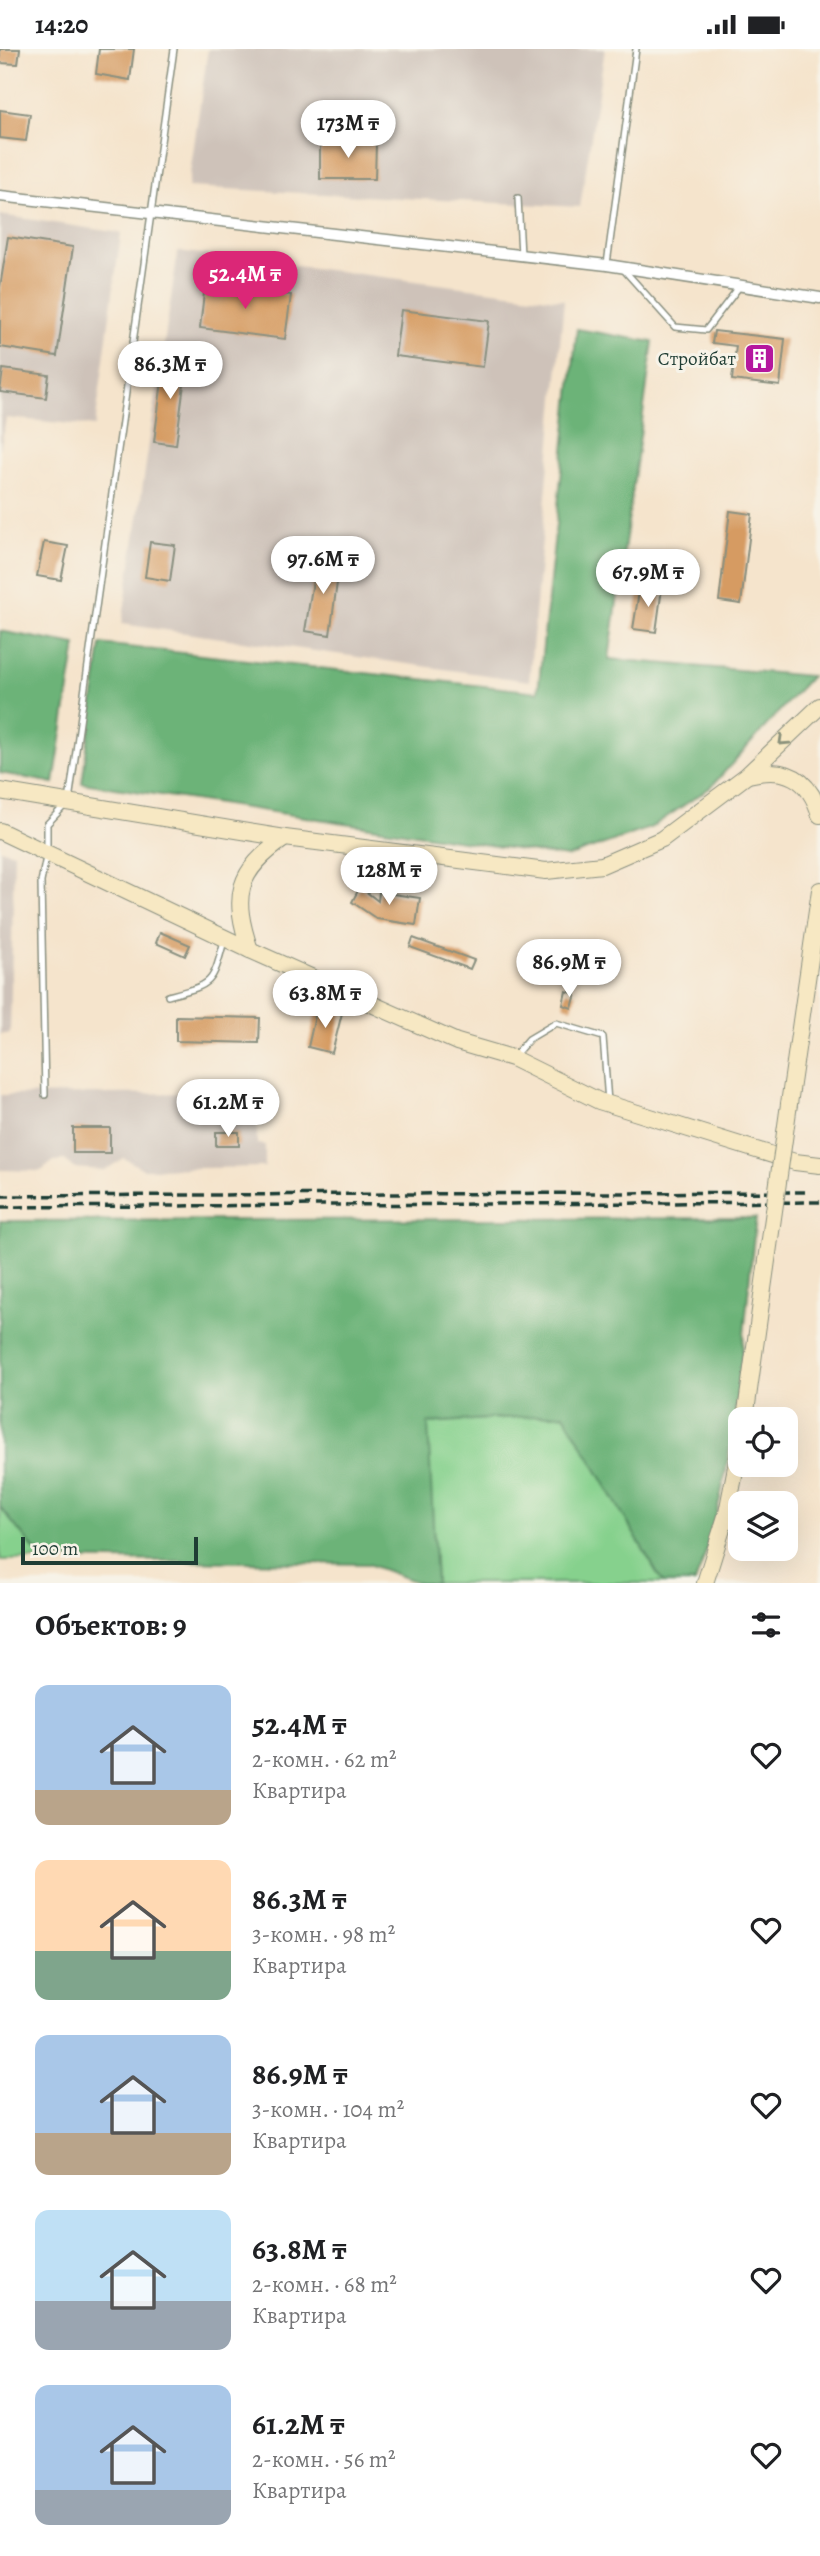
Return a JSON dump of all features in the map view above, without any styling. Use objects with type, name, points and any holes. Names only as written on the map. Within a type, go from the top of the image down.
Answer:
[{"type":"main road","points":[[0,791],[285,838],[545,871],[602,865],[662,839],[746,776],[820,706]]},
{"type":"main road","points":[[746,776],[764,771],[790,773],[809,789],[820,815]]},
{"type":"main road","points":[[0,831],[250,950],[457,1042],[512,1058],[608,1103],[795,1162],[820,1165]]},
{"type":"main road","points":[[250,950],[240,918],[241,891],[252,866],[285,838]]},
{"type":"main road","points":[[747,1407],[820,890]]},
{"type":"main road","points":[[705,1583],[727,1513],[734,1477]]},
{"type":"street","points":[[0,196],[607,265],[820,298]]},
{"type":"lane","points":[[45,1095],[41,882],[47,852],[47,824],[69,801],[174,49]]},
{"type":"lane","points":[[607,265],[636,49]]},
{"type":"lane","points":[[518,198],[521,255]]},
{"type":"lane","points":[[624,269],[675,327],[706,330],[739,287]]},
{"type":"lane","points":[[168,996],[208,984],[216,974],[225,938]]},
{"type":"lane","points":[[512,1058],[529,1039],[556,1023],[603,1037],[608,1103]]},
{"type":"shaded area","points":[[208,49],[605,49],[580,207],[188,187]]},
{"type":"shaded area","points":[[0,215],[121,233],[95,426],[6,418],[0,450]]},
{"type":"shaded area","points":[[178,251],[564,300],[529,681],[122,624]]},
{"type":"shaded area","points":[[0,849],[14,853],[10,1034],[0,1034]]},
{"type":"shaded area","points":[[208,1093],[208,1112],[257,1112],[257,1144],[265,1145],[265,1167],[143,1169],[124,1158],[105,1170],[73,1168],[65,1160],[54,1161],[41,1171],[0,1170],[0,1095]]},
{"type":"green space","points":[[577,329],[653,342],[609,659],[811,676],[711,787],[650,828],[567,857],[82,783],[101,644],[538,692]]},
{"type":"green space","points":[[0,631],[76,645],[54,783],[0,773]]},
{"type":"green space","points":[[756,1218],[735,1407],[728,1407],[728,1460],[721,1496],[695,1583],[663,1583],[564,1414],[428,1423],[436,1583],[419,1583],[368,1564],[42,1559],[0,1507],[0,1221]]},
{"type":"green space","points":[[564,1414],[663,1583],[436,1583],[427,1423]]},
{"type":"green space","points":[[0,1507],[42,1559],[0,1560]]},
{"type":"building","points":[[0,49],[20,49],[18,64],[0,63]]},
{"type":"building","points":[[99,49],[134,49],[130,80],[96,74]]},
{"type":"building","points":[[0,110],[30,114],[26,141],[0,138]]},
{"type":"building","points":[[320,141],[376,143],[375,179],[320,179]]},
{"type":"building","points":[[8,237],[73,247],[57,356],[0,347],[0,287]]},
{"type":"building","points":[[205,284],[291,295],[285,339],[200,328]]},
{"type":"building","points":[[401,310],[489,321],[483,367],[395,356]]},
{"type":"building","name":"Стройбат","points":[[714,331],[785,339],[780,386],[732,380],[736,346],[712,343]]},
{"type":"building","points":[[165,358],[187,361],[176,445],[154,442]]},
{"type":"building","points":[[3,369],[49,375],[46,398],[0,392]]},
{"type":"building","points":[[730,511],[752,514],[741,604],[719,601]]},
{"type":"building","points":[[44,542],[68,546],[61,580],[37,576]]},
{"type":"building","points":[[150,542],[175,545],[170,581],[145,577]]},
{"type":"building","points":[[317,556],[340,560],[330,635],[305,631]]},
{"type":"building","points":[[640,585],[662,588],[656,632],[633,629]]},
{"type":"building","points":[[360,887],[378,901],[379,892],[420,898],[416,925],[377,919],[352,902]]},
{"type":"building","points":[[160,932],[190,945],[185,956],[156,943]]},
{"type":"building","points":[[413,938],[474,960],[470,969],[410,947]]},
{"type":"building","points":[[566,991],[576,994],[572,1008],[563,1005]]},
{"type":"building","points":[[317,1007],[342,1013],[332,1053],[308,1047]]},
{"type":"building","points":[[176,1016],[260,1018],[259,1043],[176,1041]]},
{"type":"building","points":[[73,1128],[110,1128],[110,1153],[73,1153]]},
{"type":"building","points":[[216,1132],[239,1132],[239,1146],[216,1146]]},
{"type":"railway","points":[[0,1196],[808,1192]]},
{"type":"railway","points":[[0,1207],[820,1202]]},
{"type":"place","name":"Стройбат","points":[[759,359]]}]
